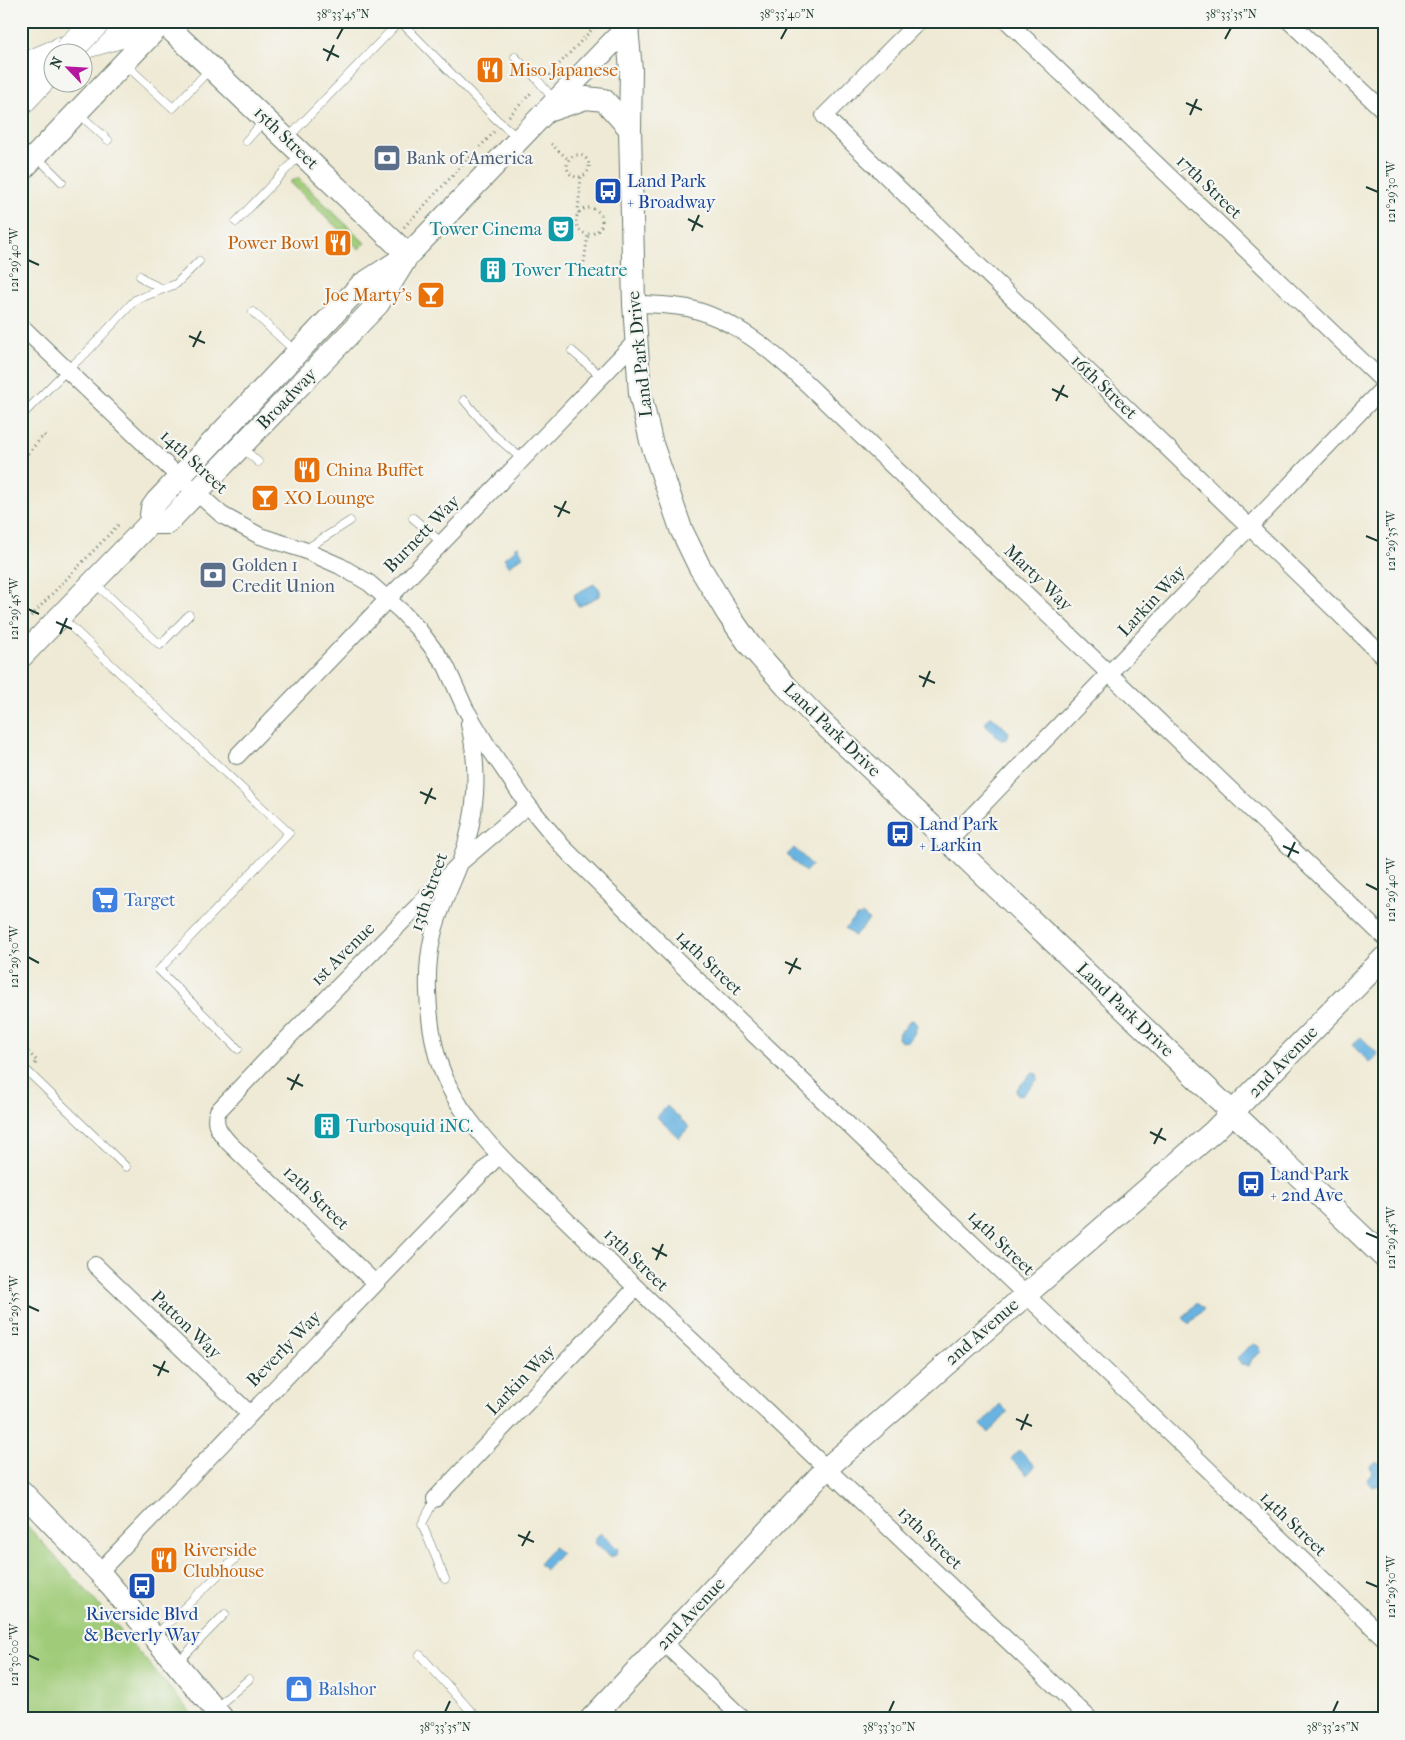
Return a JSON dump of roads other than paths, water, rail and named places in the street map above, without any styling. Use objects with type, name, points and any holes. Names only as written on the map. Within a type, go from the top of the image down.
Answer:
[{"type":"highway","points":[[77,42],[97,21]]},
{"type":"highway","points":[[92,42],[163,22]]},
{"type":"highway","points":[[21,71],[42,59]]},
{"type":"highway","points":[[21,101],[42,79]]},
{"type":"main road","name":"15th Street","points":[[163,22],[408,254]]},
{"type":"main road","points":[[28,163],[163,22]]},
{"type":"main road","name":"Broadway","points":[[21,657],[150,523],[152,508],[296,352],[361,285],[408,254],[551,106],[627,23]]},
{"type":"main road","name":"Land Park Drive","points":[[627,23],[631,70],[630,129],[634,304],[640,394],[650,441],[682,529],[699,566],[728,614],[749,644],[816,717],[1384,1257]]},
{"type":"main road","points":[[551,106],[586,98],[604,100],[630,129]]},
{"type":"main road","name":"Broadway","points":[[150,523],[167,523],[378,304],[408,254]]},
{"type":"main road","name":"2nd Avenue","points":[[591,1719],[827,1468],[1233,1112],[1384,958]]},
{"type":"main road","points":[[21,1491],[99,1572],[219,1714]]},
{"type":"street","name":"16th Street","points":[[919,21],[824,116],[1384,657]]},
{"type":"street","name":"17th Street","points":[[1007,21],[1384,382]]},
{"type":"street","points":[[1289,21],[1384,112]]},
{"type":"street","name":"Marty Way","points":[[634,304],[661,304],[689,309],[712,316],[766,347],[802,379],[1384,937]]},
{"type":"street","name":"14th Street","points":[[21,326],[179,478],[217,511],[260,536],[304,550],[354,573],[388,599],[419,630],[446,666],[465,708],[487,745],[528,805],[563,847],[691,974],[1384,1638]]},
{"type":"street","name":"Burnett Way","points":[[237,756],[636,341]]},
{"type":"street","name":"Larkin Way","points":[[948,841],[1384,387]]},
{"type":"street","name":"13th Street","points":[[465,708],[474,747],[475,810],[460,863],[442,905],[432,937],[429,973],[430,1012],[434,1045],[444,1076],[459,1105],[498,1155],[1090,1719]]},
{"type":"street","name":"1st Avenue","points":[[229,1143],[219,1131],[216,1121],[218,1112],[274,1052],[460,863],[528,805]]},
{"type":"street","name":"12th Street","points":[[229,1143],[375,1283]]},
{"type":"street","name":"Beverly Way","points":[[99,1572],[498,1155]]},
{"type":"street","name":"Patton Way","points":[[95,1265],[250,1414]]},
{"type":"street","name":"Larkin Way","points":[[435,1499],[636,1288]]},
{"type":"street","points":[[664,1643],[743,1719]]},
{"type":"lane","points":[[236,222],[294,147],[400,21],[496,119],[519,139]]},
{"type":"lane","points":[[515,57],[536,78],[551,106]]},
{"type":"lane","points":[[124,63],[173,108],[212,68]]},
{"type":"lane","points":[[77,112],[108,140]]},
{"type":"lane","points":[[246,141],[266,120]]},
{"type":"lane","points":[[28,163],[62,182]]},
{"type":"lane","points":[[21,416],[86,353],[135,300],[176,284],[199,261]]},
{"type":"lane","points":[[140,276],[163,289]]},
{"type":"lane","points":[[253,312],[296,352]]},
{"type":"lane","points":[[572,351],[602,377]]},
{"type":"lane","points":[[464,400],[493,434],[522,459]]},
{"type":"lane","points":[[241,446],[258,462]]},
{"type":"lane","points":[[414,518],[442,543]]},
{"type":"lane","points":[[304,550],[350,521]]},
{"type":"lane","points":[[94,582],[160,645],[189,615]]},
{"type":"lane","points":[[61,616],[289,833],[159,970],[238,1050]]},
{"type":"lane","points":[[21,1065],[126,1167]]},
{"type":"lane","points":[[435,1499],[422,1524],[444,1579]]},
{"type":"lane","points":[[154,1637],[246,1549]]},
{"type":"lane","points":[[176,1663],[225,1614]]},
{"type":"lane","points":[[420,1655],[478,1719]]},
{"type":"lane","points":[[219,1714],[249,1679]]},
{"type":"water","points":[[518,546],[523,556],[509,566],[504,558]]},
{"type":"water","points":[[594,584],[600,589],[599,596],[580,606],[577,605],[574,599],[575,594]]},
{"type":"water","points":[[992,716],[1009,732],[1007,739],[1001,740],[986,725],[986,720]]},
{"type":"water","points":[[794,848],[812,865],[805,872],[787,855]]},
{"type":"water","points":[[862,914],[869,920],[854,936],[845,928],[858,915],[859,917]]},
{"type":"water","points":[[913,1020],[917,1025],[914,1034],[909,1041],[901,1042],[898,1038],[899,1032],[904,1029],[909,1021]]},
{"type":"water","points":[[1361,1037],[1378,1054],[1370,1063],[1352,1045]]},
{"type":"water","points":[[1032,1073],[1037,1074],[1038,1079],[1022,1096],[1018,1095],[1016,1090]]},
{"type":"water","points":[[667,1106],[689,1127],[679,1138],[657,1117]]},
{"type":"water","points":[[1197,1303],[1204,1309],[1189,1324],[1183,1318]]},
{"type":"water","points":[[1254,1344],[1260,1347],[1261,1352],[1252,1359],[1249,1366],[1242,1365],[1237,1358]]},
{"type":"water","points":[[1000,1404],[1008,1412],[989,1433],[981,1425]]},
{"type":"water","points":[[1019,1450],[1035,1466],[1027,1475],[1011,1459]]},
{"type":"water","points":[[1377,1461],[1383,1468],[1384,1479],[1379,1485],[1373,1487],[1367,1480],[1372,1473],[1370,1466]]},
{"type":"water","points":[[600,1534],[618,1549],[616,1555],[610,1557],[595,1543],[595,1538]]},
{"type":"water","points":[[554,1547],[561,1554],[545,1570],[539,1564]]},
{"type":"place","name":"Miso Japanese","points":[[490,70]]},
{"type":"place","name":"Bank of America","points":[[387,158]]},
{"type":"place","name":"Land Park + Broadway","points":[[608,191]]},
{"type":"place","name":"Tower Cinema","points":[[561,229]]},
{"type":"place","name":"Power Bowl","points":[[338,243]]},
{"type":"place","name":"Tower Theatre","points":[[493,270]]},
{"type":"place","name":"Joe Marty's","points":[[431,295]]},
{"type":"place","name":"China Buffet","points":[[307,470]]},
{"type":"place","name":"XO Lounge","points":[[265,498]]},
{"type":"place","name":"Golden 1 Credit Union","points":[[213,575]]},
{"type":"place","name":"Land Park + Larkin","points":[[900,834]]},
{"type":"place","name":"Target","points":[[105,900]]},
{"type":"place","name":"Turbosquid iNC.","points":[[327,1126]]},
{"type":"place","name":"Land Park + 2nd Ave","points":[[1251,1184]]},
{"type":"place","name":"Riverside Clubhouse","points":[[164,1560]]},
{"type":"place","name":"Riverside Blvd & Beverly Way","points":[[142,1586]]},
{"type":"place","name":"Balshor","points":[[299,1689]]}]
